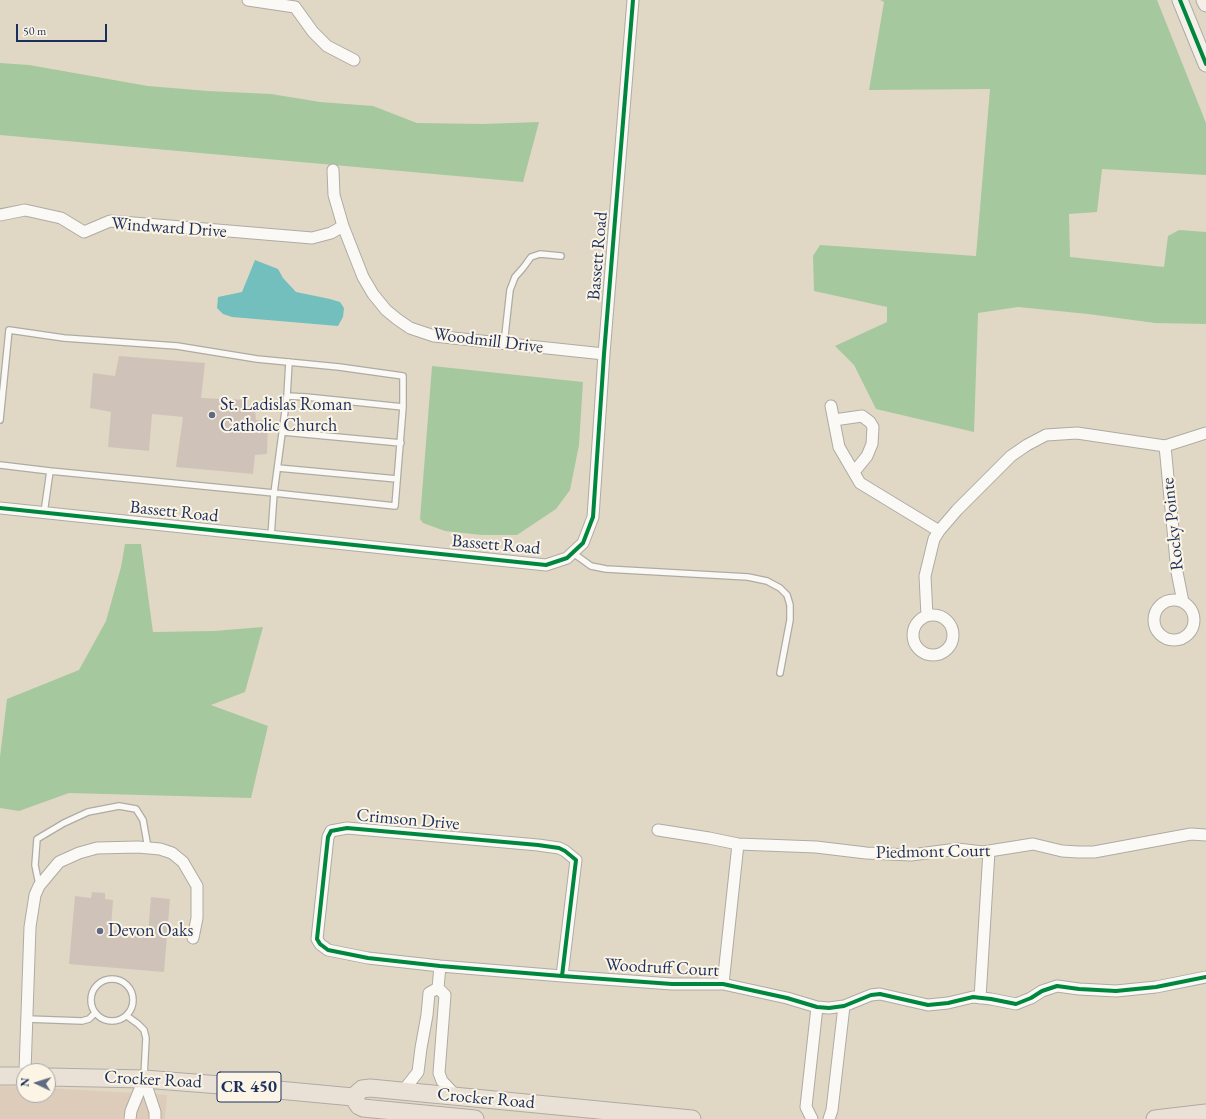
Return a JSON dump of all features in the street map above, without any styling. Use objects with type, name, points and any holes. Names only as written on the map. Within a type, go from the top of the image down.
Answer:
[{"type":"main road","points":[[1180,0],[1206,64]]},
{"type":"main road","points":[[1204,0],[1206,4]]},
{"type":"main road","points":[[0,1076],[16,1076]]},
{"type":"main road","name":"Crocker Road","points":[[56,1077],[144,1079],[246,1086],[353,1097],[361,1107],[406,1116],[475,1119]]},
{"type":"main road","name":"Crocker Road","points":[[353,1097],[362,1089],[370,1088],[692,1119]]},
{"type":"main road","points":[[1155,1119],[1206,1113]]},
{"type":"street","points":[[248,0],[295,7],[313,32],[327,46],[354,60]]},
{"type":"street","name":"Bassett Road","points":[[0,508],[546,565],[568,558],[583,543],[593,517],[604,354],[633,0]]},
{"type":"street","name":"Woodmill Drive","points":[[333,170],[334,195],[343,226],[363,277],[373,294],[386,310],[410,328],[434,336],[604,354]]},
{"type":"street","name":"Windward Drive","points":[[0,215],[25,210],[61,218],[84,232],[110,221],[312,238],[331,233],[343,226]]},
{"type":"street","points":[[832,406],[839,447],[860,483],[940,530]]},
{"type":"street","points":[[834,420],[862,416],[870,422],[873,427],[872,444],[867,456],[854,472]]},
{"type":"street","points":[[927,616],[925,576],[934,539],[957,510],[1011,456],[1027,445],[1046,435],[1077,433],[1165,446],[1206,433]]},
{"type":"street","name":"Rocky Pointe","points":[[1165,446],[1177,572],[1183,602]]},
{"type":"street","name":"Crimson Drive","points":[[440,966],[368,958],[328,950],[320,944],[317,939],[328,837],[331,831],[347,828],[538,845],[559,848],[565,851],[576,860],[562,976]]},
{"type":"street","name":"Piedmont Court","points":[[658,830],[738,844],[816,847],[866,853],[911,855],[957,849],[983,852],[1033,844],[1062,851],[1094,852],[1191,834],[1206,835]]},
{"type":"street","points":[[723,984],[738,844]]},
{"type":"street","points":[[25,1063],[30,927],[35,895],[39,886],[59,862],[79,853],[97,848],[160,848],[172,853],[184,862],[197,886],[197,918],[193,938]]},
{"type":"street","points":[[980,998],[989,851]]},
{"type":"street","points":[[438,988],[440,966]]},
{"type":"street","name":"Woodruff Court","points":[[440,966],[672,984],[723,984],[787,998],[817,1007],[844,1006],[872,995],[880,994],[928,1005],[973,998],[1016,1004],[1031,998],[1042,991],[1057,986],[1116,991],[1156,987],[1206,977]]},
{"type":"street","points":[[403,1091],[418,1072],[429,993],[438,988]]},
{"type":"street","points":[[438,988],[445,995],[439,1072],[442,1082],[456,1096]]},
{"type":"street","points":[[829,1119],[832,1110],[844,1006]]},
{"type":"street","points":[[812,1119],[806,1107],[817,1007]]},
{"type":"street","points":[[130,1119],[130,1111],[144,1079]]},
{"type":"street","points":[[144,1079],[155,1112],[155,1119]]},
{"type":"lane","points":[[504,344],[510,290],[515,277],[531,257],[540,254],[561,256]]},
{"type":"lane","points":[[0,420],[9,330],[64,338],[176,346],[257,359],[403,376],[404,407],[394,506],[0,465]]},
{"type":"lane","points":[[271,536],[274,493],[287,396],[289,362]]},
{"type":"lane","points":[[287,396],[404,407]]},
{"type":"lane","points":[[283,432],[400,443]]},
{"type":"lane","points":[[278,468],[397,479]]},
{"type":"lane","points":[[44,513],[50,471]]},
{"type":"lane","points":[[573,553],[592,566],[606,569],[748,576],[768,581],[780,588],[787,595],[790,605],[790,620],[780,673]]},
{"type":"lane","points":[[39,886],[35,865],[37,839],[64,823],[88,812],[119,806],[136,809],[143,820],[148,848]]},
{"type":"lane","points":[[114,979],[126,984],[133,996],[131,1010],[127,1016],[114,1022],[106,1021],[95,1013],[91,1007],[90,1000],[95,987],[100,982],[114,979]]},
{"type":"lane","points":[[27,1019],[82,1021],[89,1019],[95,1013]]},
{"type":"lane","points":[[127,1016],[144,1030],[146,1038],[144,1079]]},
{"type":"shaded area","points":[[0,1086],[16,1087],[16,1103],[56,1103],[56,1088],[167,1095],[165,1119],[0,1119]]},
{"type":"green space","points":[[880,0],[1157,0],[1206,123],[1206,175],[1102,169],[1097,212],[1069,214],[1070,257],[1164,267],[1168,236],[1179,230],[1206,232],[1206,324],[1155,323],[1018,307],[978,313],[974,432],[876,409],[854,365],[835,346],[887,322],[887,307],[814,291],[813,256],[820,245],[976,256],[990,89],[869,90],[884,2]]},
{"type":"green space","points":[[0,63],[29,65],[148,86],[271,94],[320,102],[373,106],[417,123],[483,124],[539,122],[523,182],[0,135]]},
{"type":"green space","points":[[432,366],[583,382],[579,445],[570,490],[556,509],[517,535],[482,535],[445,531],[423,523],[420,519]]},
{"type":"green space","points":[[125,544],[141,544],[153,632],[214,631],[263,627],[245,692],[211,705],[268,726],[251,798],[69,793],[19,811],[0,808],[0,757],[7,699],[79,670],[106,621],[121,567]]},
{"type":"water","points":[[255,260],[278,269],[283,278],[296,292],[340,302],[344,308],[343,317],[338,326],[232,317],[223,314],[217,308],[218,297],[242,292]]},
{"type":"building","name":"St. Ladislas Roman Catholic Church","points":[[119,356],[205,363],[201,398],[248,400],[247,410],[255,411],[256,420],[268,421],[267,454],[255,455],[253,474],[176,467],[183,417],[152,414],[149,451],[108,447],[111,412],[90,408],[93,373],[115,376]]},
{"type":"building","name":"Devon Oaks","points":[[92,892],[105,893],[105,899],[113,900],[111,930],[148,933],[151,897],[170,899],[164,972],[69,964],[75,896],[91,898]]},
{"type":"cycle path","points":[[0,508],[546,565],[567,558],[583,543],[593,517],[604,354],[633,0]]},
{"type":"cycle path","points":[[1180,0],[1206,64]]},
{"type":"cycle path","points":[[562,976],[576,860],[565,851],[559,848],[538,845],[347,828],[331,831],[328,837],[317,939],[320,944],[328,950],[368,958],[440,966],[562,976],[672,984],[723,984],[787,998],[817,1007],[829,1008],[844,1006],[871,995],[880,994],[928,1005],[948,1003],[973,997],[1016,1004],[1031,998],[1042,991],[1057,986],[1116,991],[1156,987],[1206,977]]},
{"type":"place","name":"St. Ladislas Roman Catholic Church","points":[[212,415]]},
{"type":"place","name":"Devon Oaks","points":[[100,931]]}]
